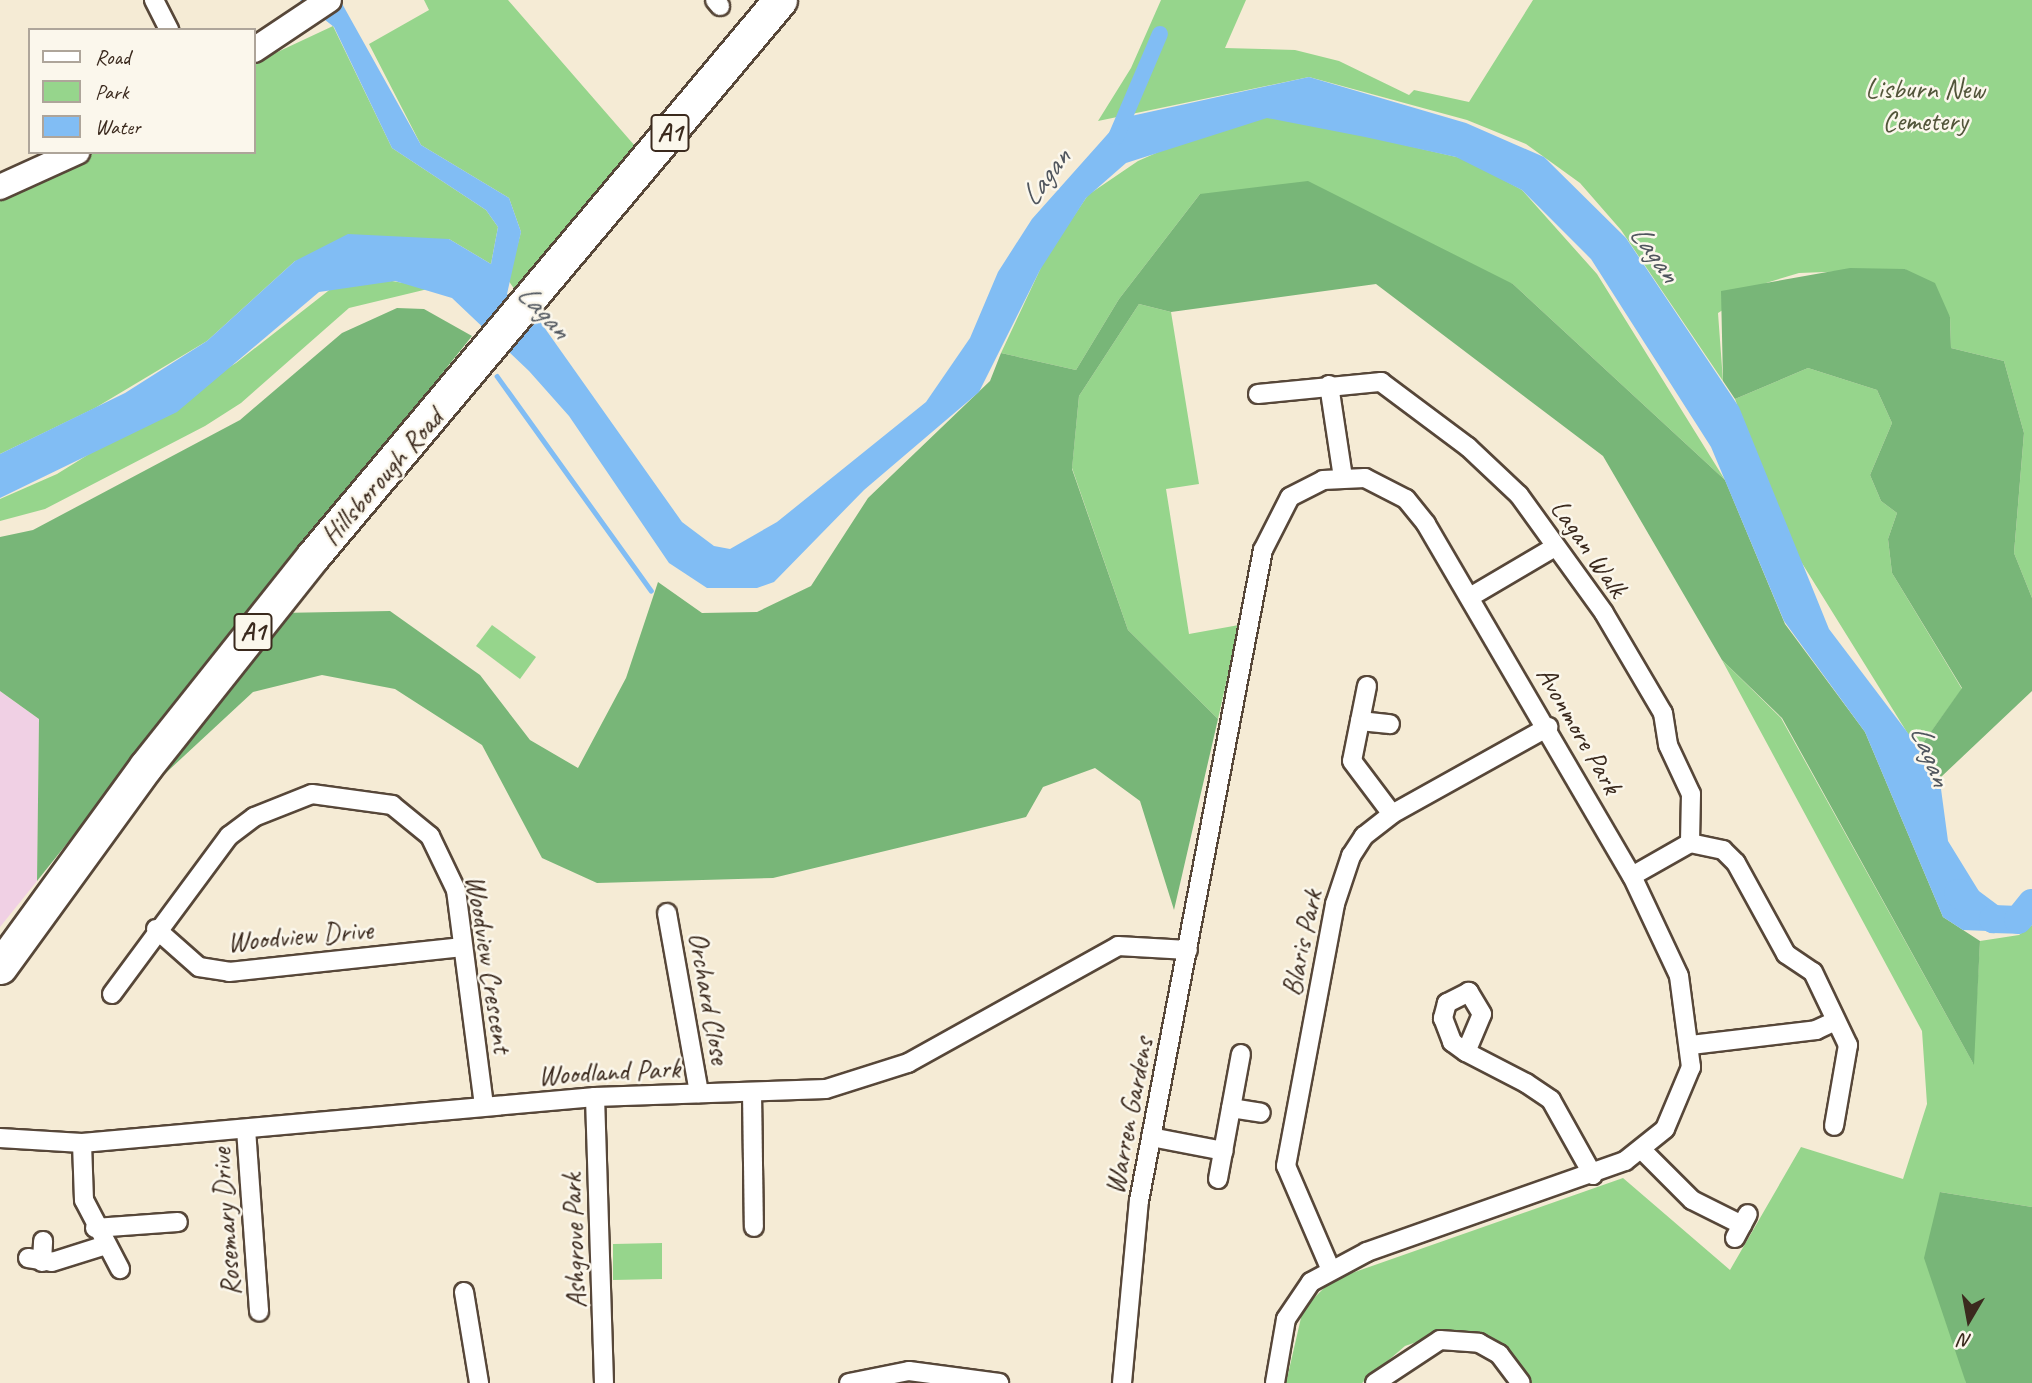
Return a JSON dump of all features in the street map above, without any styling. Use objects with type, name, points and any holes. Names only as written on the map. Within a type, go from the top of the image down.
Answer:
[{"type":"highway","name":"Hillsborough Road","points":[[0,967],[146,766],[306,566],[469,378],[779,0]]},
{"type":"street","points":[[154,0],[168,28]]},
{"type":"street","points":[[256,49],[329,0]]},
{"type":"street","points":[[0,187],[73,154]]},
{"type":"street","name":"Lagan Walk","points":[[1258,394],[1381,382],[1406,397],[1497,473],[1604,613],[1663,713],[1668,745],[1691,794],[1690,843]]},
{"type":"street","points":[[1329,385],[1343,478]]},
{"type":"street","name":"Avonmore Park","points":[[1205,861],[1268,534],[1290,497],[1343,478],[1365,478],[1406,499],[1470,597],[1548,727],[1666,938],[1687,1005],[1691,1045],[1686,1090],[1676,1111],[1641,1149],[1593,1175],[1330,1268]]},
{"type":"street","points":[[1470,597],[1555,547]]},
{"type":"street","points":[[1367,686],[1352,761],[1392,814]]},
{"type":"street","points":[[1360,721],[1390,724]]},
{"type":"street","name":"Blaris Park","points":[[1330,1268],[1287,1176],[1287,1158],[1335,904],[1364,836],[1392,814],[1548,727]]},
{"type":"street","name":"Woodview Crescent","points":[[112,994],[156,929],[229,836],[254,817],[312,794],[357,796],[392,805],[430,836],[456,890],[484,1106]]},
{"type":"street","points":[[1632,876],[1690,843],[1723,850],[1737,863],[1786,954],[1813,972],[1848,1045],[1848,1066],[1834,1126]]},
{"type":"street","name":"Warren Gardens","points":[[1122,1383],[1135,1227],[1205,861]]},
{"type":"street","name":"Orchard Close","points":[[667,913],[699,1093]]},
{"type":"street","name":"Woodview Drive","points":[[156,929],[199,967],[229,972],[463,947]]},
{"type":"street","name":"Woodland Park","points":[[0,1138],[82,1143],[595,1097],[826,1089],[898,1067],[1118,946],[1188,950]]},
{"type":"street","points":[[1691,1045],[1816,1030],[1835,1021]]},
{"type":"street","points":[[1466,1052],[1551,1100],[1593,1175]]},
{"type":"street","points":[[1219,1179],[1241,1054]]},
{"type":"street","points":[[752,1093],[754,1227]]},
{"type":"street","name":"Ashgrove Park","points":[[595,1097],[604,1383]]},
{"type":"street","points":[[1231,1108],[1261,1113]]},
{"type":"street","name":"Rosemary Drive","points":[[246,1129],[259,1312]]},
{"type":"street","points":[[1151,1137],[1224,1151]]},
{"type":"street","points":[[82,1143],[84,1200],[95,1228],[120,1269]]},
{"type":"street","points":[[1641,1149],[1692,1200],[1741,1226]]},
{"type":"street","points":[[95,1228],[178,1222]]},
{"type":"street","points":[[43,1241],[35,1260],[106,1245]]},
{"type":"street","points":[[1275,1383],[1286,1319],[1298,1296],[1330,1268]]},
{"type":"street","points":[[464,1292],[479,1383]]},
{"type":"street","points":[[1375,1383],[1440,1340],[1479,1343],[1499,1354],[1521,1383]]},
{"type":"street","points":[[849,1383],[909,1371],[999,1383]]},
{"type":"shaded area","points":[[0,691],[39,719],[37,881],[0,927]]},
{"type":"green space","points":[[424,0],[508,0],[635,146],[515,290],[508,280],[521,232],[509,198],[421,145],[369,44],[429,10]]},
{"type":"green space","name":"Lisburn New Cemetery","points":[[1161,0],[1246,0],[1225,48],[1295,50],[1339,61],[1409,95],[1414,90],[1469,102],[1533,0],[2032,0],[2032,598],[2014,553],[2024,433],[2004,361],[1951,348],[1950,317],[1905,269],[1799,273],[1766,283],[1718,313],[1723,381],[1621,230],[1580,183],[1526,144],[1467,120],[1309,77],[1098,121],[1131,68]]},
{"type":"green space","points":[[333,26],[392,148],[486,210],[498,227],[491,264],[449,239],[295,261],[207,341],[95,408],[0,454],[0,198],[92,154],[256,154],[256,62]]},
{"type":"green space","points":[[1271,114],[1465,159],[1522,190],[1597,274],[1725,480],[1513,284],[1200,194],[1119,299],[1076,370],[1001,353],[1045,259],[1088,195],[1138,161],[1190,138]]},
{"type":"green space","points":[[1308,181],[1513,284],[1725,480],[1785,624],[1865,732],[1943,917],[1980,941],[1974,1065],[1782,718],[1722,660],[1603,456],[1376,284],[1171,312],[1139,304],[1079,396],[1072,469],[1128,630],[1218,719],[1174,910],[1140,801],[1095,768],[1043,787],[1026,817],[773,878],[597,883],[542,858],[482,745],[395,689],[322,675],[253,692],[156,782],[279,613],[390,611],[480,675],[530,740],[578,768],[626,678],[658,582],[702,613],[757,612],[811,586],[868,498],[990,381],[1001,353],[1076,370],[1119,299],[1200,194]]},
{"type":"green space","points":[[1850,268],[1905,269],[1935,283],[1950,317],[1951,348],[2004,361],[2024,433],[2014,553],[2032,598],[2032,691],[1941,777],[1918,750],[1962,688],[1892,573],[1888,539],[1897,513],[1881,501],[1870,475],[1892,423],[1877,390],[1808,368],[1735,399],[1723,381],[1721,291]]},
{"type":"green space","points":[[392,281],[432,288],[349,308],[241,403],[205,426],[45,509],[0,521],[0,499],[57,474],[236,363],[337,284]]},
{"type":"green space","points":[[1139,304],[1171,312],[1199,484],[1166,489],[1189,634],[1239,625],[1218,719],[1128,630],[1072,468],[1079,396]]},
{"type":"green space","points":[[397,308],[424,309],[472,336],[37,881],[39,719],[0,691],[0,537],[33,530],[240,420],[342,333]]},
{"type":"green space","points":[[1808,368],[1877,390],[1892,423],[1870,475],[1881,501],[1897,513],[1888,539],[1892,573],[1962,689],[1918,750],[1787,539],[1735,399]]},
{"type":"green space","points":[[492,625],[536,657],[520,679],[476,646]]},
{"type":"green space","points":[[1722,660],[1781,718],[1973,1063],[1980,941],[2019,935],[2032,925],[2032,1207],[1940,1192],[1966,1383],[1527,1383],[1514,1364],[1446,1332],[1405,1346],[1362,1383],[1286,1383],[1303,1309],[1332,1280],[1623,1178],[1730,1270],[1801,1147],[1903,1179],[1927,1104],[1922,1031]]},
{"type":"green space","points":[[1940,1192],[2032,1207],[2032,1383],[1966,1383],[1924,1258]]},
{"type":"green space","points":[[662,1243],[662,1279],[613,1280],[613,1244]]},
{"type":"water","points":[[300,0],[340,0],[421,145],[509,198],[521,232],[507,294],[539,320],[682,522],[714,546],[730,549],[777,522],[926,402],[970,338],[998,272],[1032,219],[1122,118],[1309,77],[1466,123],[1544,157],[1626,238],[1739,407],[1829,629],[1939,774],[1948,841],[1988,906],[1988,931],[1963,930],[1943,917],[1865,732],[1784,621],[1711,447],[1591,259],[1522,190],[1456,157],[1365,137],[1267,118],[1126,163],[1086,198],[1040,270],[979,392],[864,490],[774,582],[757,588],[707,588],[669,563],[569,416],[529,371],[452,298],[395,281],[319,292],[177,412],[0,498],[0,454],[125,393],[207,341],[295,261],[348,234],[449,239],[491,264],[498,227],[486,210],[392,148],[334,27]]},
{"type":"waterway","points":[[1116,137],[1160,34]]},
{"type":"waterway","points":[[497,376],[651,590]]},
{"type":"waterway","name":"Lagan","points":[[1958,893],[1993,919],[2018,920],[2032,903]]}]
